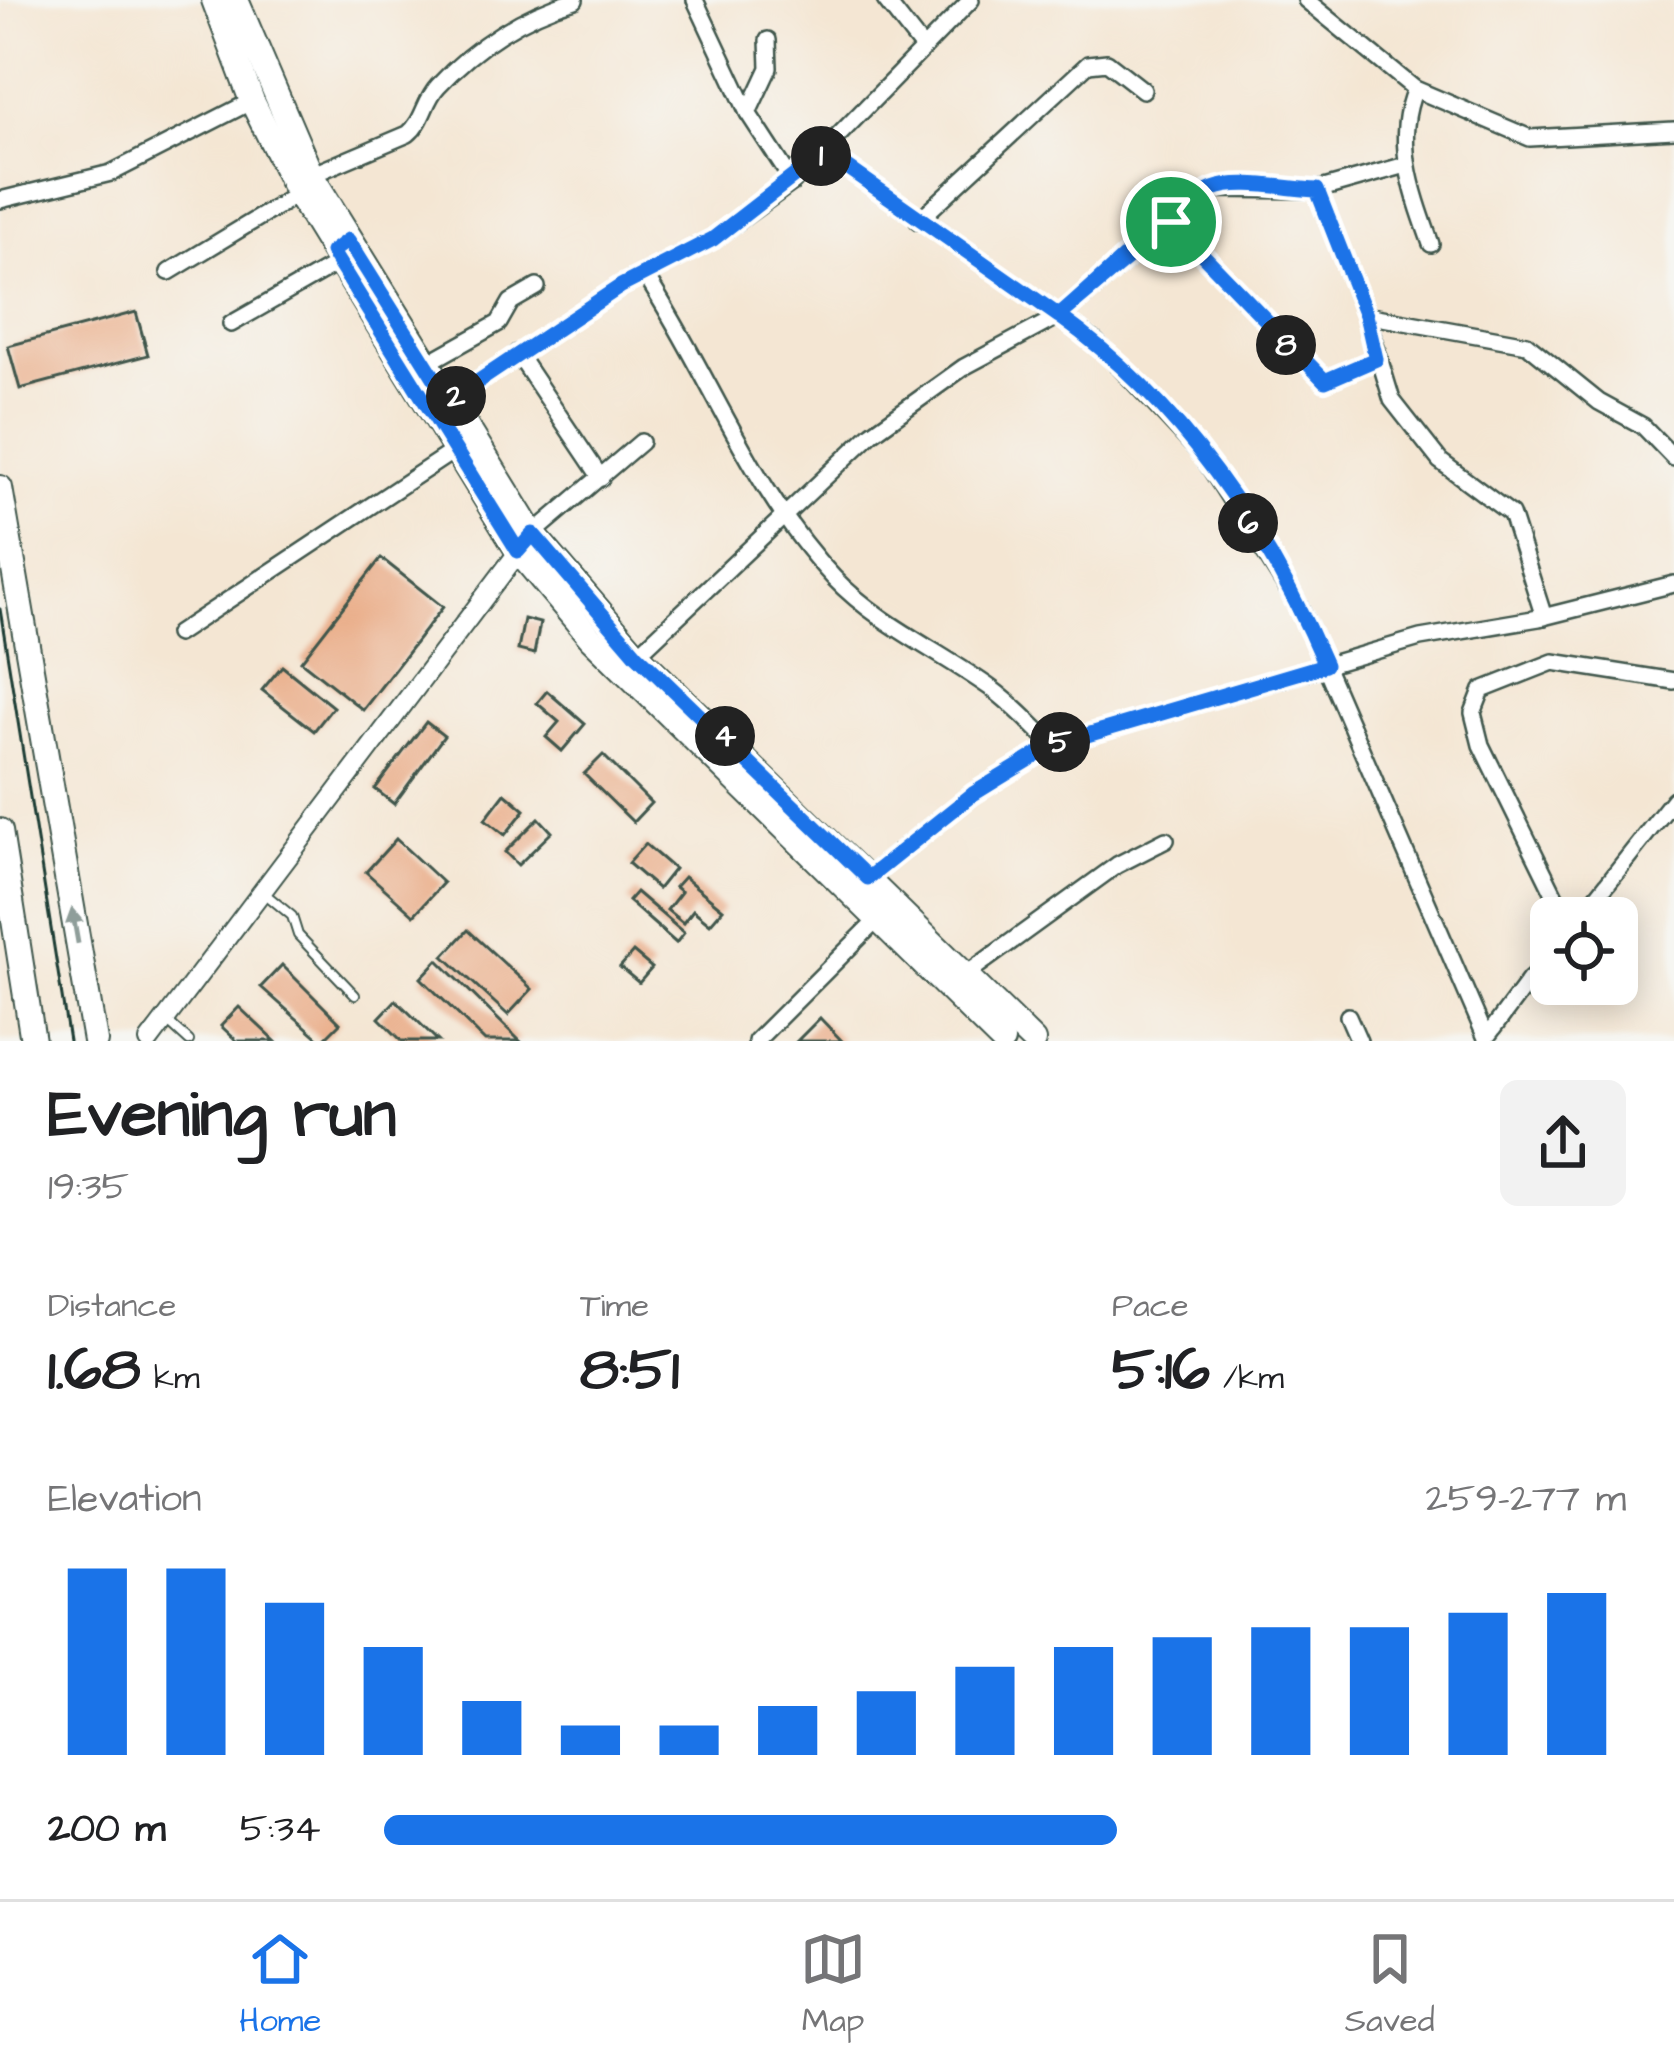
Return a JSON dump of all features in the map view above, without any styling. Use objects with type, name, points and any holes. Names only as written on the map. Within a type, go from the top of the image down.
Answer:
[{"type":"main road","points":[[214,0],[252,101],[304,184],[452,452],[526,542],[637,655],[1033,1041]]},
{"type":"main road","points":[[236,0],[304,184]]},
{"type":"main road","points":[[339,252],[449,401],[526,542],[590,638],[1002,1041]]},
{"type":"main road","points":[[0,488],[95,1041]]},
{"type":"main road","points":[[0,831],[33,1041]]},
{"type":"street","points":[[170,272],[304,184],[408,134],[418,127],[435,88],[506,29],[574,0]]},
{"type":"street","points":[[695,0],[748,112],[794,182]]},
{"type":"street","points":[[885,0],[922,47]]},
{"type":"street","points":[[449,401],[517,353],[713,239],[794,182],[970,0]]},
{"type":"street","points":[[1306,0],[1414,89],[1530,138],[1674,130]]},
{"type":"street","points":[[748,112],[770,68],[768,40]]},
{"type":"street","points":[[918,221],[1088,64],[1107,62],[1143,90]]},
{"type":"street","points":[[1414,89],[1405,112],[1406,165],[1431,244]]},
{"type":"street","points":[[0,200],[111,173],[252,101]]},
{"type":"street","points":[[825,152],[1096,342],[1202,454],[1301,610],[1485,1040]]},
{"type":"street","points":[[637,655],[913,400],[1059,316],[1214,189],[1317,190],[1406,165]]},
{"type":"street","points":[[1317,190],[1366,315],[1392,400],[1441,461],[1510,514],[1544,617]]},
{"type":"street","points":[[1171,222],[1325,381],[1376,359]]},
{"type":"street","points":[[230,324],[339,252]]},
{"type":"street","points":[[645,275],[684,334],[741,447],[831,576],[860,602],[996,692],[1053,745]]},
{"type":"street","points":[[424,365],[499,323],[511,302],[537,287]]},
{"type":"street","points":[[1366,315],[1437,324],[1464,337],[1513,338],[1527,344],[1599,401],[1643,426],[1674,458]]},
{"type":"street","points":[[517,353],[601,478]]},
{"type":"street","points":[[148,1041],[526,542],[641,442]]},
{"type":"street","points":[[177,634],[452,452]]},
{"type":"street","points":[[868,878],[973,794],[1053,745],[1420,638],[1544,617],[1674,584]]},
{"type":"street","points":[[1556,897],[1481,745],[1473,713],[1482,690],[1552,662],[1674,681]]},
{"type":"street","points":[[1597,897],[1674,799]]},
{"type":"street","points":[[968,973],[1117,865],[1166,840]]},
{"type":"street","points":[[756,1041],[880,917]]},
{"type":"street","points":[[1485,1040],[1530,979]]},
{"type":"street","points":[[1348,1016],[1359,1041]]},
{"type":"lane","points":[[262,891],[292,916],[298,935],[355,995]]},
{"type":"lane","points":[[165,1019],[189,1041]]},
{"type":"building","points":[[136,312],[148,355],[20,389],[8,346]]},
{"type":"building","points":[[381,558],[443,607],[363,710],[301,661]]},
{"type":"building","points":[[524,619],[540,623],[534,654],[518,650]]},
{"type":"building","points":[[282,666],[333,707],[314,731],[262,690]]},
{"type":"building","points":[[547,691],[585,724],[562,751],[546,737],[559,722],[537,703]]},
{"type":"building","points":[[426,722],[444,736],[394,804],[375,789]]},
{"type":"building","points":[[603,755],[651,803],[633,822],[584,774]]},
{"type":"building","points":[[505,793],[525,810],[505,835],[485,819]]},
{"type":"building","points":[[539,818],[552,832],[518,865],[505,852]]},
{"type":"building","points":[[396,839],[443,883],[414,915],[366,872]]},
{"type":"building","points":[[645,844],[674,869],[658,889],[628,863]]},
{"type":"building","points":[[684,877],[723,909],[710,924],[693,910],[683,923],[667,910],[681,892],[675,887]]},
{"type":"building","points":[[636,892],[684,933],[676,943],[628,901]]},
{"type":"building","points":[[468,930],[532,989],[508,1015],[444,956]]},
{"type":"building","points":[[633,952],[652,968],[639,983],[620,967]]},
{"type":"building","points":[[438,960],[520,1041],[485,1041],[421,978]]},
{"type":"building","points":[[282,965],[340,1023],[322,1041],[261,987]]},
{"type":"building","points":[[396,1000],[438,1041],[402,1041],[379,1018]]},
{"type":"building","points":[[239,1007],[275,1041],[237,1041],[221,1026]]},
{"type":"building","points":[[820,1018],[842,1041],[797,1041]]},
{"type":"tram line","points":[[0,609],[69,1041]]},
{"type":"route","points":[[1171,222],[1059,316],[825,152],[794,182],[713,239],[621,286],[449,401],[348,240],[332,252],[452,452],[518,551],[533,534],[637,655],[749,758],[868,878],[973,794],[1053,745],[1325,665],[1301,610],[1202,454],[1096,342],[1059,316],[1171,222],[1201,197],[1229,187],[1317,190],[1366,315],[1376,359],[1325,381],[1281,341],[1171,222]]}]
